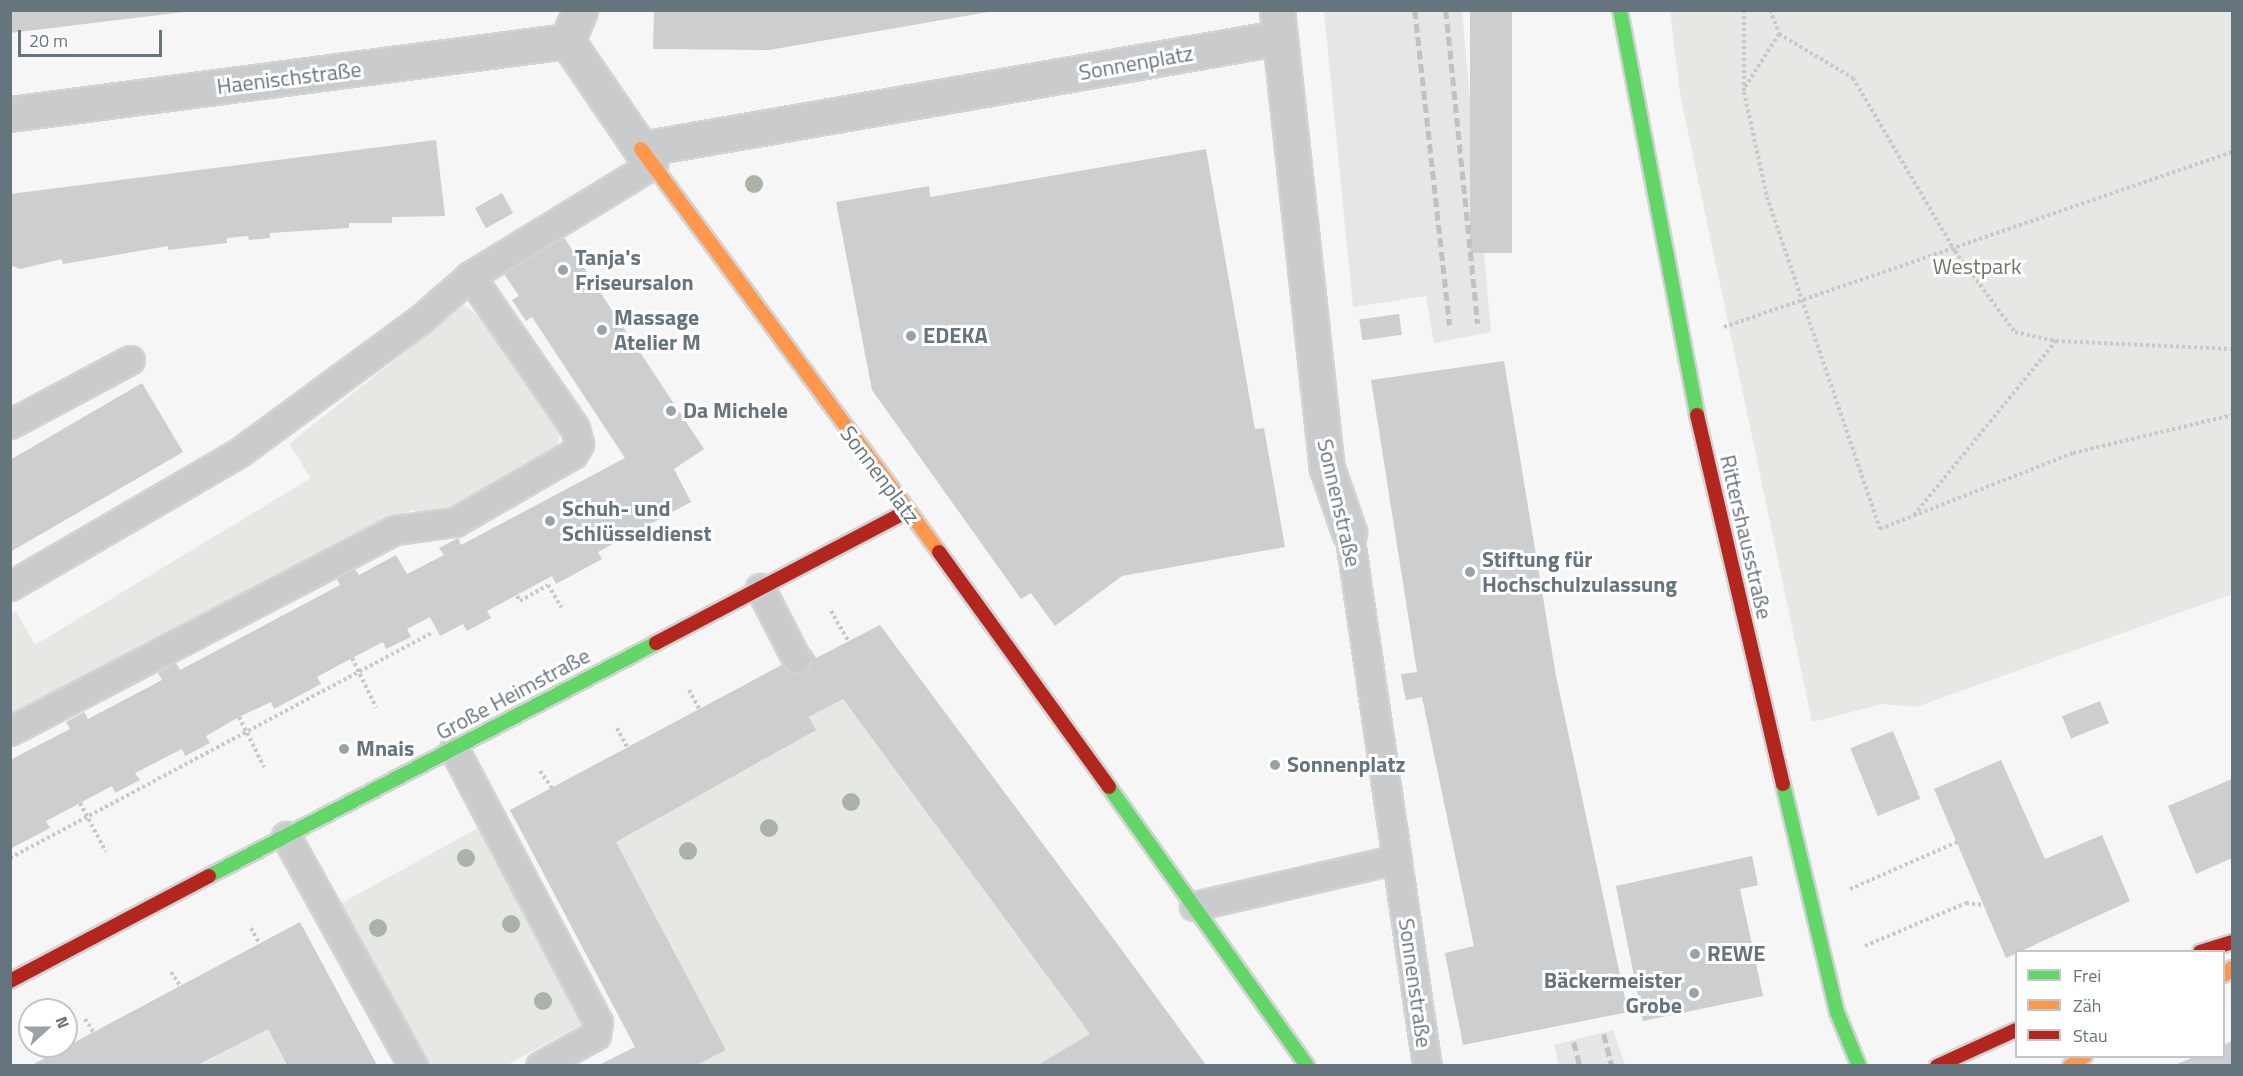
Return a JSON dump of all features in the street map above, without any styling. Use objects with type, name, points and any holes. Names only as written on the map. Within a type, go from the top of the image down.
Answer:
[{"type":"street","points":[[567,42],[580,10]]},
{"type":"street","name":"Rittershausstraße","points":[[1620,10],[1680,342],[1838,1012],[1859,1065]]},
{"type":"street","name":"Sonnenplatz","points":[[647,157],[1277,24]]},
{"type":"street","name":"Sonnenstraße","points":[[1277,24],[1327,468],[1349,532]]},
{"type":"street","name":"Haenischstraße","points":[[10,114],[567,42]]},
{"type":"street","name":"Sonnenplatz","points":[[567,42],[647,157],[907,511],[1307,1065]]},
{"type":"street","name":"Große Heimstraße","points":[[10,981],[907,511]]},
{"type":"street","points":[[2204,950],[2232,942]]},
{"type":"street","points":[[1937,1065],[2015,1030]]},
{"type":"lane","points":[[10,586],[249,446],[420,320],[470,276],[647,157]]},
{"type":"lane","points":[[10,731],[395,530],[455,522],[573,454],[579,444],[575,428],[470,276]]},
{"type":"lane","points":[[10,424],[130,360]]},
{"type":"lane","name":"Sonnenstraße","points":[[1349,532],[1427,1065]]},
{"type":"lane","points":[[760,588],[796,658]]},
{"type":"lane","points":[[454,749],[598,1022],[596,1035],[540,1065]]},
{"type":"lane","points":[[286,836],[413,1065]]},
{"type":"lane","points":[[1194,906],[1397,859]]},
{"type":"path","points":[[1744,10],[1744,88],[1767,197],[1880,529],[2073,453],[2232,415]]},
{"type":"path","points":[[1770,10],[1779,34],[1853,78],[1956,251],[2015,332],[2056,341],[2232,349]]},
{"type":"path","points":[[1744,88],[1779,34]]},
{"type":"path","points":[[1680,342],[1956,251],[2232,152]]},
{"type":"path","points":[[1914,516],[2056,341]]},
{"type":"path","points":[[517,596],[520,601],[548,585],[561,607]]},
{"type":"path","points":[[831,611],[848,641]]},
{"type":"path","points":[[10,858],[434,633]]},
{"type":"path","points":[[352,658],[376,707]]},
{"type":"path","points":[[688,690],[699,709]]},
{"type":"path","points":[[239,717],[264,767]]},
{"type":"path","points":[[618,728],[627,747]]},
{"type":"path","points":[[540,771],[552,788]]},
{"type":"path","points":[[80,802],[106,852]]},
{"type":"path","points":[[1863,884],[1957,842]]},
{"type":"path","points":[[1878,940],[1966,903],[1983,905]]},
{"type":"path","points":[[251,928],[259,944]]},
{"type":"path","points":[[171,972],[180,986]]},
{"type":"path","points":[[85,1019],[93,1032]]},
{"type":"shaded area","points":[[1324,11],[1462,11],[1491,332],[1434,343],[1426,296],[1353,307]]},
{"type":"shaded area","points":[[1613,1030],[1625,1065],[1559,1065],[1554,1045]]},
{"type":"green space","name":"Westpark","points":[[1670,11],[2232,11],[2232,594],[1916,707],[1882,704],[1812,722],[1680,94]]},
{"type":"green space","points":[[464,305],[504,336],[561,427],[557,451],[457,510],[430,516],[411,510],[11,722],[10,614],[16,611],[35,645],[311,478],[289,444]]},
{"type":"green space","points":[[843,699],[1090,1034],[1040,1065],[697,1065],[726,1050],[616,842],[815,730],[809,717]]},
{"type":"green space","points":[[480,827],[585,1023],[507,1065],[425,1065],[338,905]]},
{"type":"green space","points":[[268,1029],[287,1065],[198,1066]]},
{"type":"building","points":[[10,10],[184,10],[184,12],[10,33]]},
{"type":"building","points":[[654,10],[988,10],[988,12],[769,50],[653,49]]},
{"type":"building","points":[[1470,10],[1512,10],[1512,253],[1470,253]]},
{"type":"building","points":[[436,140],[445,216],[392,217],[392,223],[349,223],[349,228],[270,233],[270,238],[249,240],[248,236],[227,238],[227,243],[168,250],[168,246],[63,264],[62,259],[20,269],[10,265],[10,194]]},
{"type":"building","points":[[1206,149],[1255,429],[1264,428],[1285,547],[1122,576],[1055,626],[1031,593],[1021,599],[872,390],[836,202],[929,186],[930,197]]},
{"type":"building","points":[[502,193],[513,213],[486,228],[475,208]]},
{"type":"building","points":[[563,236],[704,449],[674,469],[691,502],[598,552],[602,559],[556,584],[552,576],[487,611],[491,618],[467,631],[463,624],[440,636],[430,617],[407,629],[411,637],[386,649],[383,642],[352,658],[317,677],[321,684],[274,709],[271,702],[239,717],[206,736],[210,743],[185,756],[182,749],[135,773],[140,780],[115,793],[112,786],[46,821],[50,828],[10,849],[10,760],[70,729],[66,722],[84,712],[88,719],[162,680],[158,673],[176,663],[180,670],[340,585],[336,577],[354,568],[359,575],[396,555],[407,574],[444,555],[439,548],[458,538],[461,545],[625,458],[532,317],[526,321],[512,300],[519,296],[504,274]]},
{"type":"building","points":[[1399,314],[1402,335],[1362,340],[1359,320]]},
{"type":"building","name":"Stiftung für Hochschulzulassung","points":[[1504,361],[1556,676],[1628,1012],[1463,1045],[1445,953],[1474,946],[1422,697],[1406,700],[1403,686],[1401,674],[1417,672],[1371,380]]},
{"type":"building","points":[[142,383],[183,452],[10,552],[10,460]]},
{"type":"building","points":[[880,625],[1206,1065],[1038,1065],[1090,1034],[843,699],[809,717],[816,730],[616,842],[726,1050],[697,1065],[599,1065],[635,1047],[510,810],[811,649],[816,658]]},
{"type":"building","points":[[2100,701],[2109,723],[2071,739],[2062,716]]},
{"type":"building","points":[[1893,731],[1920,799],[1878,816],[1850,748]]},
{"type":"building","points":[[2001,760],[2045,859],[2102,835],[2130,901],[2023,950],[2015,950],[2015,954],[2006,958],[1934,789]]},
{"type":"building","points":[[2232,779],[2232,858],[2196,874],[2168,806]]},
{"type":"building","points":[[1752,856],[1758,885],[1740,889],[1763,996],[1643,1021],[1616,886]]},
{"type":"building","points":[[300,922],[377,1065],[287,1065],[268,1029],[198,1065],[32,1065],[45,1058],[78,1058],[78,1040]]},
{"type":"building","points":[[2232,1041],[2232,1065],[2175,1065],[2191,1058],[2225,1058],[2225,1044]]},
{"type":"railway","points":[[1415,10],[1450,325]]},
{"type":"railway","points":[[1446,10],[1478,323]]},
{"type":"railway","points":[[1604,1034],[1612,1066]]},
{"type":"railway","points":[[1574,1042],[1580,1066]]},
{"type":"traffic: fast","points":[[1620,10],[1697,415]]},
{"type":"traffic: fast","points":[[209,876],[656,643]]},
{"type":"traffic: fast","points":[[1783,784],[1837,1012],[1859,1066]]},
{"type":"traffic: fast","points":[[1109,787],[1307,1066]]},
{"type":"traffic: slow","points":[[641,149],[939,552]]},
{"type":"traffic: slow","points":[[2225,974],[2232,968]]},
{"type":"traffic: slow","points":[[2070,1066],[2082,1058]]},
{"type":"traffic: jam","points":[[1697,415],[1783,784]]},
{"type":"traffic: jam","points":[[656,643],[907,511]]},
{"type":"traffic: jam","points":[[939,552],[1109,787]]},
{"type":"traffic: jam","points":[[10,981],[209,876]]},
{"type":"traffic: jam","points":[[2206,950],[2232,942]]},
{"type":"traffic: jam","points":[[1937,1066],[2015,1030]]},
{"type":"place","name":"Tanja's Friseursalon","points":[[563,270]]},
{"type":"place","name":"Massage Atelier M","points":[[602,330]]},
{"type":"place","name":"EDEKA","points":[[911,336]]},
{"type":"place","name":"Da Michele","points":[[671,411]]},
{"type":"place","name":"Schuh- und Schlüsseldienst","points":[[550,521]]},
{"type":"place","name":"Stiftung für Hochschulzulassung","points":[[1470,572]]},
{"type":"place","name":"Mnais","points":[[344,749]]},
{"type":"place","name":"Sonnenplatz","points":[[1275,765]]},
{"type":"place","name":"REWE","points":[[1695,954]]},
{"type":"place","name":"Bäckermeister Grobe","points":[[1694,993]]}]
